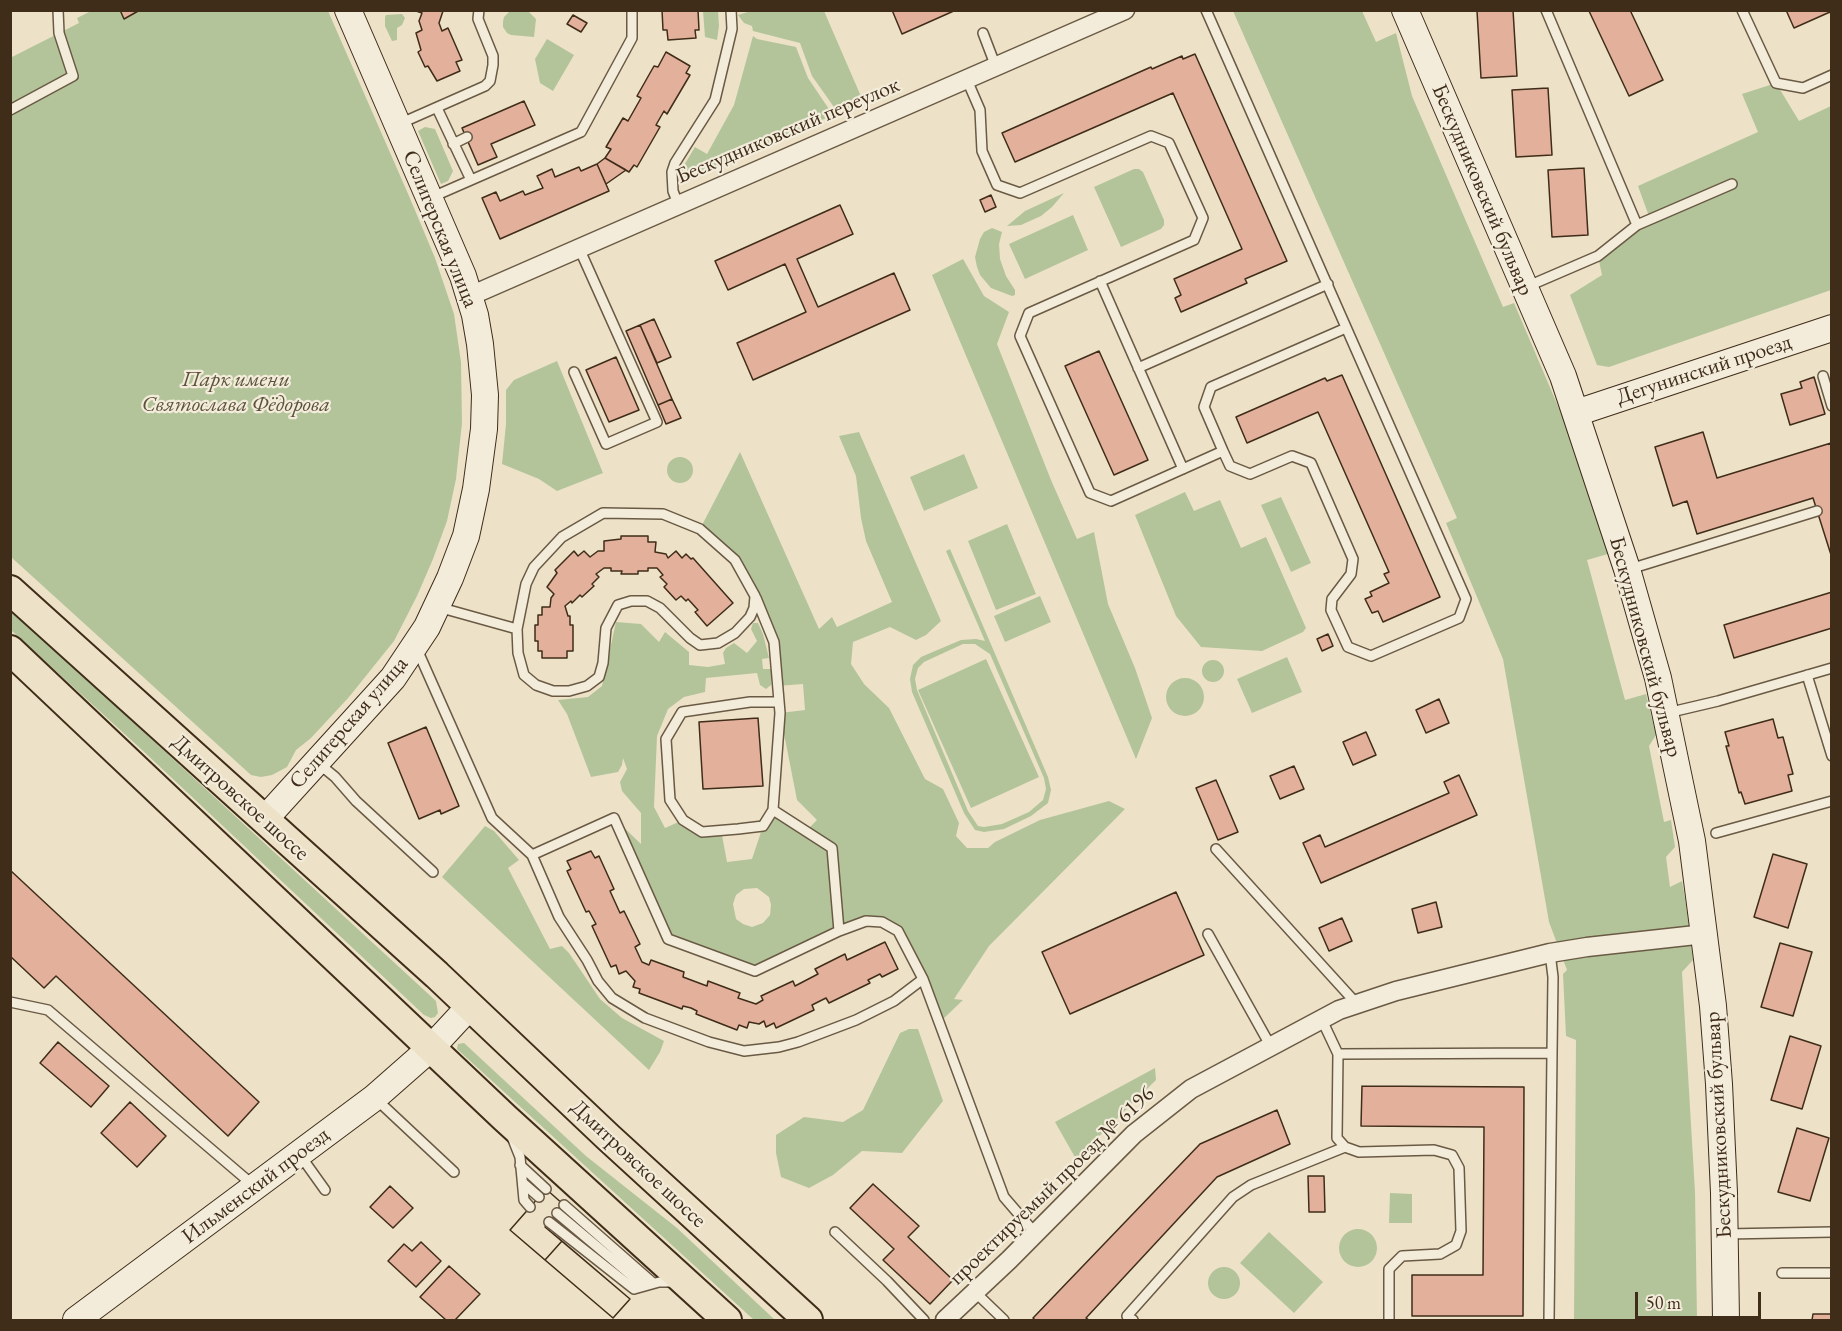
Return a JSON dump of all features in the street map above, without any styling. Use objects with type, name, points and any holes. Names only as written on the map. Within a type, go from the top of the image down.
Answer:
[{"type":"main road","name":"Дмитровское шоссе","points":[[10,590],[470,1006],[808,1320]]},
{"type":"main road","points":[[10,650],[505,1118],[727,1320]]},
{"type":"street","name":"Бескудниковский бульвар","points":[[1404,10],[1563,376],[1627,569],[1667,713],[1692,841],[1705,934],[1719,1084],[1726,1320]]},
{"type":"street","name":"Селигерская улица","points":[[264,820],[393,678],[437,607],[466,536],[476,489],[484,429],[483,370],[470,296],[349,11]]},
{"type":"street","name":"Бескудниковский переулок","points":[[470,296],[996,68],[1114,13]]},
{"type":"street","name":"Дегунинский проезд","points":[[1576,413],[1832,328]]},
{"type":"street","name":"проектируемый проезд № 6196","points":[[945,1320],[1134,1134],[1191,1089],[1321,1018],[1356,1003],[1396,991],[1550,953],[1705,934]]},
{"type":"street","points":[[432,1047],[470,1006]]},
{"type":"street","name":"Ильменский проезд","points":[[76,1320],[374,1098],[432,1047]]},
{"type":"lane","points":[[10,110],[73,76],[59,33],[58,10]]},
{"type":"lane","points":[[398,125],[485,86],[490,81],[493,56],[478,19],[479,10]]},
{"type":"lane","points":[[430,198],[581,132],[632,38],[633,10]]},
{"type":"lane","points":[[678,204],[673,191],[672,172],[675,163],[715,100],[732,29],[731,10]]},
{"type":"lane","points":[[1206,10],[1466,599],[1458,618],[1371,656],[1348,647],[1331,610],[1332,599],[1351,574],[1353,559],[1311,463],[1292,456],[1250,474],[1230,466],[1204,407],[1211,387],[1346,328]]},
{"type":"lane","points":[[1546,10],[1637,225]]},
{"type":"lane","points":[[1742,10],[1776,83],[1803,88],[1832,75]]},
{"type":"lane","points":[[983,33],[996,68]]},
{"type":"lane","points":[[967,80],[980,110],[982,151],[997,185],[1020,193],[1151,136],[1169,143],[1203,218],[1194,240],[1029,313],[1020,336],[1090,493],[1111,501],[1223,451]]},
{"type":"lane","points":[[437,108],[471,180]]},
{"type":"lane","points":[[453,144],[466,138]]},
{"type":"lane","points":[[1525,287],[1598,255],[1637,225],[1732,184]]},
{"type":"lane","points":[[574,372],[606,444],[657,422],[579,248]]},
{"type":"lane","points":[[1100,281],[1183,469]]},
{"type":"lane","points":[[1138,368],[1328,284]]},
{"type":"lane","points":[[1823,376],[1832,406]]},
{"type":"lane","points":[[1627,569],[1817,511]]},
{"type":"lane","points":[[755,596],[750,617],[735,633],[718,643],[700,645],[660,608],[647,601],[631,601],[618,605],[606,628],[603,663],[599,677],[587,686],[569,691],[553,691],[536,685],[524,675],[518,653],[517,629],[526,584],[534,567],[562,537],[603,513],[663,514],[700,529],[735,560],[755,596],[774,642],[779,702],[773,810],[763,826],[702,832],[682,820],[670,800],[666,739],[682,712],[750,702],[779,702]]},
{"type":"lane","points":[[437,607],[517,629]]},
{"type":"lane","points":[[415,645],[492,818],[532,855],[559,917],[598,981],[612,998],[645,1018],[709,1042],[744,1051],[779,1047],[798,1042],[856,1020],[894,1001],[923,979]]},
{"type":"lane","points":[[1667,713],[1718,701],[1832,668]]},
{"type":"lane","points":[[1808,675],[1832,756]]},
{"type":"lane","points":[[316,761],[433,872]]},
{"type":"lane","points":[[1716,833],[1832,801]]},
{"type":"lane","points":[[773,810],[832,848],[839,931]]},
{"type":"lane","points":[[532,855],[614,818],[668,939],[755,971],[839,931],[866,921],[882,922],[898,931],[923,979],[1005,1197],[1035,1233]]},
{"type":"lane","points":[[1216,849],[1356,1003]]},
{"type":"lane","points":[[1208,934],[1270,1045]]},
{"type":"lane","points":[[1549,1320],[1553,977],[1550,953]]},
{"type":"lane","points":[[10,1002],[48,1010],[255,1186]]},
{"type":"lane","points":[[1321,1018],[1338,1054],[1337,1138],[1345,1147],[1359,1152],[1434,1150],[1452,1155],[1459,1168],[1461,1231],[1456,1245],[1440,1254],[1402,1256],[1389,1269],[1389,1320]]},
{"type":"lane","points":[[1338,1054],[1552,1053]]},
{"type":"lane","points":[[374,1098],[454,1172]]},
{"type":"lane","points":[[505,1118],[520,1156],[524,1200],[530,1207]]},
{"type":"lane","points":[[1133,1320],[1128,1316],[1233,1197],[1251,1185],[1345,1147]]},
{"type":"lane","points":[[299,1153],[325,1190]]},
{"type":"lane","points":[[520,1166],[546,1190]]},
{"type":"lane","points":[[522,1183],[538,1197]]},
{"type":"lane","points":[[560,1209],[649,1285]]},
{"type":"lane","points":[[549,1222],[634,1289],[649,1285],[685,1282]]},
{"type":"lane","points":[[835,1232],[924,1320]]},
{"type":"lane","points":[[1725,1234],[1832,1232]]},
{"type":"lane","points":[[1782,1274],[1832,1273]]},
{"type":"lane","points":[[975,1292],[1004,1320]]},
{"type":"green space","name":"Парк имени Святослава Фёдорова","points":[[91,11],[328,11],[435,258],[454,314],[461,362],[462,423],[456,479],[447,521],[433,559],[394,641],[349,697],[311,738],[296,750],[287,767],[272,775],[261,777],[251,775],[11,557],[10,58],[79,23],[77,18]]},
{"type":"green space","points":[[510,11],[528,11],[536,19],[534,37],[507,33],[503,22],[504,17]]},
{"type":"green space","points":[[703,11],[718,11],[717,40],[705,37]]},
{"type":"green space","points":[[751,11],[824,11],[863,101],[841,117],[812,76],[800,43],[753,31],[752,26],[744,23],[738,15]]},
{"type":"green space","points":[[1233,11],[1362,11],[1376,42],[1396,33],[1412,96],[1503,307],[1514,303],[1569,432],[1608,554],[1587,560],[1625,700],[1646,694],[1656,735],[1649,746],[1664,822],[1671,820],[1675,847],[1666,857],[1670,887],[1682,881],[1686,904],[1693,960],[1682,972],[1695,1192],[1697,1320],[1574,1320],[1576,1040],[1566,1036],[1563,974],[1567,970],[1549,922],[1503,659],[1446,523],[1457,518]]},
{"type":"green space","points":[[402,14],[405,18],[402,25],[397,28],[397,40],[392,41],[385,26],[385,17]]},
{"type":"green space","points":[[753,36],[757,39],[796,47],[808,78],[833,115],[687,181],[681,176],[683,167],[695,147],[707,154],[734,105]]},
{"type":"green space","points":[[547,39],[574,55],[553,91],[540,83],[535,59]]},
{"type":"green space","points":[[1776,83],[1799,121],[1831,106],[1831,290],[1609,367],[1597,365],[1570,295],[1602,275],[1598,256],[1650,219],[1638,186],[1758,132],[1742,94]]},
{"type":"green space","points":[[425,127],[435,129],[453,171],[448,181],[441,184],[418,131]]},
{"type":"green space","points":[[1134,169],[1143,172],[1164,220],[1164,225],[1161,229],[1121,247],[1094,187]]},
{"type":"green space","points":[[1064,193],[1041,216],[1021,225],[1007,226],[1025,211]]},
{"type":"green space","points":[[1073,215],[1088,250],[1025,279],[1009,244]]},
{"type":"green space","points":[[992,228],[1002,232],[999,244],[1000,259],[1006,276],[1015,290],[1015,295],[1012,296],[991,288],[980,275],[977,267],[975,257],[980,239],[984,232]]},
{"type":"green space","points":[[963,259],[984,296],[1009,312],[997,344],[1077,539],[1094,532],[1108,604],[1135,668],[1152,718],[1136,759],[932,275]]},
{"type":"green space","points":[[557,361],[603,473],[557,491],[539,479],[502,464],[506,424],[506,390],[514,380]]},
{"type":"green space","points":[[859,432],[941,621],[926,635],[916,640],[890,627],[853,642],[851,664],[864,684],[889,708],[925,779],[943,789],[959,823],[956,836],[967,848],[988,848],[995,842],[1040,820],[1109,801],[1125,809],[989,946],[954,999],[963,1000],[940,1022],[898,931],[866,921],[755,971],[668,939],[614,818],[641,844],[641,813],[622,791],[620,782],[627,769],[623,758],[618,772],[591,777],[567,714],[558,700],[588,697],[602,686],[616,622],[641,624],[659,642],[665,632],[689,652],[689,665],[708,667],[725,664],[723,653],[734,643],[747,653],[757,641],[751,629],[753,623],[758,623],[769,658],[762,659],[763,669],[771,669],[771,685],[766,689],[760,685],[757,673],[706,678],[705,692],[684,697],[668,709],[657,736],[654,807],[665,828],[683,820],[702,832],[721,830],[727,862],[752,859],[763,826],[773,810],[806,831],[817,820],[797,800],[780,713],[805,710],[803,684],[777,686],[774,642],[735,560],[700,529],[740,452],[819,629],[832,617],[837,627],[892,602],[866,541],[856,476],[839,436]],"holes":[[[757,888],[769,897],[770,915],[763,923],[752,927],[736,919],[733,904],[736,895],[744,889]]]},
{"type":"green space","points":[[964,454],[978,488],[924,511],[910,477]]},
{"type":"green space","points":[[680,457],[689,461],[693,470],[689,479],[680,483],[671,479],[667,470],[671,461]]},
{"type":"green space","points":[[1185,492],[1194,511],[1220,500],[1241,548],[1266,537],[1306,628],[1303,632],[1262,651],[1201,647],[1176,616],[1135,515]]},
{"type":"green space","points":[[1281,497],[1311,563],[1291,572],[1261,505]]},
{"type":"green space","points":[[1007,524],[1036,594],[996,610],[968,541]]},
{"type":"green space","points":[[950,549],[1048,777],[1051,790],[1048,803],[1031,816],[1004,829],[984,832],[975,830],[964,813],[912,692],[910,679],[913,665],[921,657],[961,640],[985,641],[946,551]],"holes":[[[963,644],[975,644],[990,654],[1044,778],[1046,789],[1043,800],[1029,812],[1002,824],[984,827],[978,826],[968,811],[917,690],[915,679],[918,668],[924,662]]]},
{"type":"green space","points":[[1040,596],[1051,622],[1005,642],[994,616]]},
{"type":"green space","points":[[10,609],[436,1001],[438,1013],[435,1017],[424,1015],[11,630]]},
{"type":"green space","points":[[1287,657],[1302,692],[1252,713],[1237,679]]},
{"type":"green space","points":[[986,659],[1039,777],[971,808],[918,690]]},
{"type":"green space","points":[[1213,660],[1221,663],[1224,671],[1221,679],[1213,682],[1205,679],[1202,671],[1205,663]]},
{"type":"green space","points":[[1185,678],[1198,684],[1204,697],[1198,710],[1185,716],[1172,710],[1166,697],[1172,684]]},
{"type":"green space","points":[[485,826],[494,831],[519,860],[508,868],[550,949],[562,946],[600,999],[622,1018],[664,1041],[649,1070],[442,877]]},
{"type":"green space","points":[[909,1029],[918,1029],[943,1101],[902,1153],[862,1151],[833,1175],[809,1188],[781,1177],[776,1153],[776,1135],[804,1117],[843,1122],[863,1110],[900,1033]]},
{"type":"green space","points":[[464,1043],[586,1156],[677,1228],[775,1320],[754,1320],[457,1049],[458,1044]]},
{"type":"green space","points":[[1155,1068],[1156,1080],[1076,1159],[1055,1122]]},
{"type":"green space","points":[[1390,1193],[1412,1194],[1412,1223],[1389,1223]]},
{"type":"green space","points":[[1358,1229],[1371,1235],[1377,1248],[1371,1261],[1358,1267],[1345,1261],[1339,1248],[1345,1235]]},
{"type":"green space","points":[[1269,1232],[1323,1282],[1294,1313],[1240,1263]]},
{"type":"green space","points":[[1224,1267],[1236,1271],[1240,1283],[1236,1295],[1224,1299],[1212,1295],[1208,1283],[1212,1271]]},
{"type":"building","points":[[120,10],[140,10],[124,19]]},
{"type":"building","points":[[446,10],[443,11],[439,23],[442,31],[448,28],[462,60],[456,62],[460,71],[437,81],[428,66],[425,67],[418,52],[421,50],[416,33],[422,30],[419,21],[422,13],[416,11]]},
{"type":"building","points":[[662,10],[698,10],[699,30],[695,30],[696,38],[668,40],[667,30],[663,30]]},
{"type":"building","points":[[892,10],[956,10],[902,34]]},
{"type":"building","points":[[1513,10],[1517,76],[1481,78],[1477,11]]},
{"type":"building","points":[[1630,10],[1663,80],[1629,96],[1589,11]]},
{"type":"building","points":[[1786,10],[1832,10],[1832,15],[1830,12],[1794,28]]},
{"type":"building","points":[[573,15],[587,23],[581,32],[567,24]]},
{"type":"building","points":[[666,52],[690,66],[686,73],[690,75],[667,114],[664,111],[656,125],[660,127],[637,167],[634,165],[629,172],[605,158],[611,149],[606,147],[623,118],[628,121],[641,98],[637,96],[654,66],[658,67]]},
{"type":"building","points":[[1195,54],[1287,261],[1245,279],[1247,283],[1181,312],[1175,298],[1181,295],[1174,279],[1242,249],[1173,93],[1015,162],[1002,133],[1151,67],[1152,69],[1182,56],[1183,59]]},
{"type":"building","points":[[1548,88],[1552,155],[1516,157],[1512,90]]},
{"type":"building","points":[[524,101],[535,125],[491,144],[497,157],[478,165],[462,128]]},
{"type":"building","points":[[605,158],[626,170],[606,184],[597,164]]},
{"type":"building","points":[[597,164],[609,191],[500,239],[482,198],[496,192],[500,201],[523,191],[525,195],[543,188],[537,176],[552,169],[555,177],[579,167],[581,171]]},
{"type":"building","points":[[1584,168],[1588,235],[1552,237],[1548,170]]},
{"type":"building","points":[[991,195],[996,207],[985,212],[980,200]]},
{"type":"building","points":[[840,205],[853,234],[797,259],[818,307],[894,273],[910,310],[753,380],[737,343],[806,312],[785,264],[728,290],[715,261]]},
{"type":"building","points":[[654,319],[671,357],[657,363],[640,325]]},
{"type":"building","points":[[640,325],[672,399],[658,405],[626,331]]},
{"type":"building","points":[[1099,351],[1148,460],[1114,475],[1065,366]]},
{"type":"building","points":[[616,357],[639,410],[609,422],[586,370]]},
{"type":"building","points":[[1342,375],[1440,597],[1383,622],[1378,611],[1372,613],[1365,599],[1372,596],[1370,592],[1389,583],[1384,574],[1389,572],[1318,412],[1247,443],[1236,417],[1325,378],[1327,381]]},
{"type":"building","points":[[1814,377],[1825,414],[1790,425],[1781,394],[1802,388],[1800,382]]},
{"type":"building","points":[[672,399],[681,418],[666,424],[658,405]]},
{"type":"building","points":[[1703,432],[1717,478],[1831,443],[1832,558],[1813,498],[1697,534],[1687,501],[1673,506],[1655,447]]},
{"type":"building","points":[[621,536],[648,536],[648,542],[656,542],[655,552],[666,554],[668,558],[676,551],[682,558],[686,554],[691,559],[693,558],[733,603],[707,626],[695,612],[698,610],[688,599],[686,601],[681,596],[676,600],[664,587],[667,584],[660,577],[663,575],[657,568],[638,571],[638,574],[621,574],[622,571],[611,571],[611,568],[604,568],[596,574],[599,577],[592,584],[594,586],[582,597],[580,595],[565,606],[570,616],[570,625],[573,625],[573,651],[567,651],[567,658],[542,658],[542,651],[538,651],[538,641],[535,641],[535,625],[538,625],[538,615],[542,615],[542,607],[550,607],[554,594],[547,587],[557,573],[555,570],[574,551],[578,556],[584,551],[590,557],[598,551],[604,551],[604,541],[621,539]]},
{"type":"building","points":[[1832,592],[1832,628],[1734,658],[1724,625]]},
{"type":"building","points":[[1328,634],[1333,646],[1322,651],[1317,639]]},
{"type":"building","points":[[1439,699],[1449,723],[1426,733],[1416,710]]},
{"type":"building","points":[[758,718],[763,786],[703,789],[699,722]]},
{"type":"building","points":[[1773,719],[1778,738],[1783,737],[1793,774],[1788,775],[1792,791],[1745,804],[1741,792],[1739,793],[1726,746],[1729,746],[1725,732]]},
{"type":"building","points":[[426,727],[459,806],[441,814],[440,810],[419,819],[388,743]]},
{"type":"building","points":[[1366,732],[1376,755],[1353,765],[1343,742]]},
{"type":"building","points":[[1294,766],[1304,789],[1280,799],[1270,776]]},
{"type":"building","points":[[1459,775],[1477,815],[1321,883],[1303,843],[1320,835],[1325,847],[1449,793],[1444,782]]},
{"type":"building","points":[[1216,780],[1238,832],[1218,840],[1196,788]]},
{"type":"building","points":[[591,851],[595,858],[599,856],[614,889],[610,891],[620,913],[624,911],[640,944],[635,947],[642,962],[649,965],[651,960],[684,972],[683,977],[707,986],[708,981],[740,993],[738,998],[756,1004],[763,1000],[761,996],[793,981],[795,986],[818,974],[815,969],[845,954],[847,960],[885,942],[898,969],[882,977],[880,974],[868,980],[870,983],[829,1003],[826,998],[812,1005],[814,1010],[776,1028],[774,1023],[766,1027],[764,1021],[759,1024],[749,1022],[747,1028],[739,1025],[737,1030],[696,1014],[697,1011],[691,1008],[683,1006],[682,1009],[639,993],[640,989],[633,987],[635,981],[626,971],[619,974],[616,965],[611,967],[592,926],[596,924],[589,911],[586,912],[567,871],[571,869],[567,861]]},
{"type":"building","points":[[1773,854],[1807,864],[1788,928],[1754,917]]},
{"type":"building","points":[[10,870],[259,1102],[228,1136],[56,976],[44,988],[10,956]]},
{"type":"building","points":[[1176,892],[1204,955],[1070,1014],[1042,952]]},
{"type":"building","points":[[1436,902],[1442,927],[1418,933],[1412,909]]},
{"type":"building","points":[[1342,918],[1352,941],[1329,951],[1319,928]]},
{"type":"building","points":[[1780,943],[1812,952],[1793,1016],[1761,1007]]},
{"type":"building","points":[[1790,1036],[1821,1046],[1802,1109],[1771,1100]]},
{"type":"building","points":[[58,1042],[109,1086],[91,1107],[40,1063]]},
{"type":"building","points":[[1362,1086],[1524,1087],[1523,1316],[1412,1316],[1412,1275],[1483,1275],[1484,1127],[1361,1126]]},
{"type":"building","points":[[130,1102],[166,1136],[137,1167],[101,1133]]},
{"type":"building","points":[[1277,1110],[1290,1144],[1217,1177],[1086,1318],[1089,1320],[1035,1320],[1033,1318],[1200,1144]]},
{"type":"building","points":[[1797,1128],[1829,1138],[1810,1201],[1778,1192]]},
{"type":"building","points":[[1308,1176],[1324,1176],[1325,1212],[1309,1212]]},
{"type":"building","points":[[873,1184],[919,1226],[908,1237],[953,1280],[930,1304],[883,1260],[894,1249],[850,1208]]},
{"type":"building","points":[[390,1186],[413,1208],[393,1228],[370,1207]]},
{"type":"building","points":[[546,1189],[564,1205],[545,1227],[562,1241],[545,1260],[510,1230]]},
{"type":"building","points":[[546,1189],[564,1205],[545,1227],[630,1299],[613,1318],[510,1230]]},
{"type":"building","points":[[562,1241],[630,1299],[613,1318],[545,1260]]},
{"type":"building","points":[[421,1242],[441,1261],[416,1287],[388,1261],[404,1244],[412,1251]]},
{"type":"building","points":[[449,1266],[480,1294],[455,1320],[446,1320],[420,1297]]},
{"type":"building","points":[[1813,1314],[1832,1314],[1832,1320],[1812,1320]]}]
